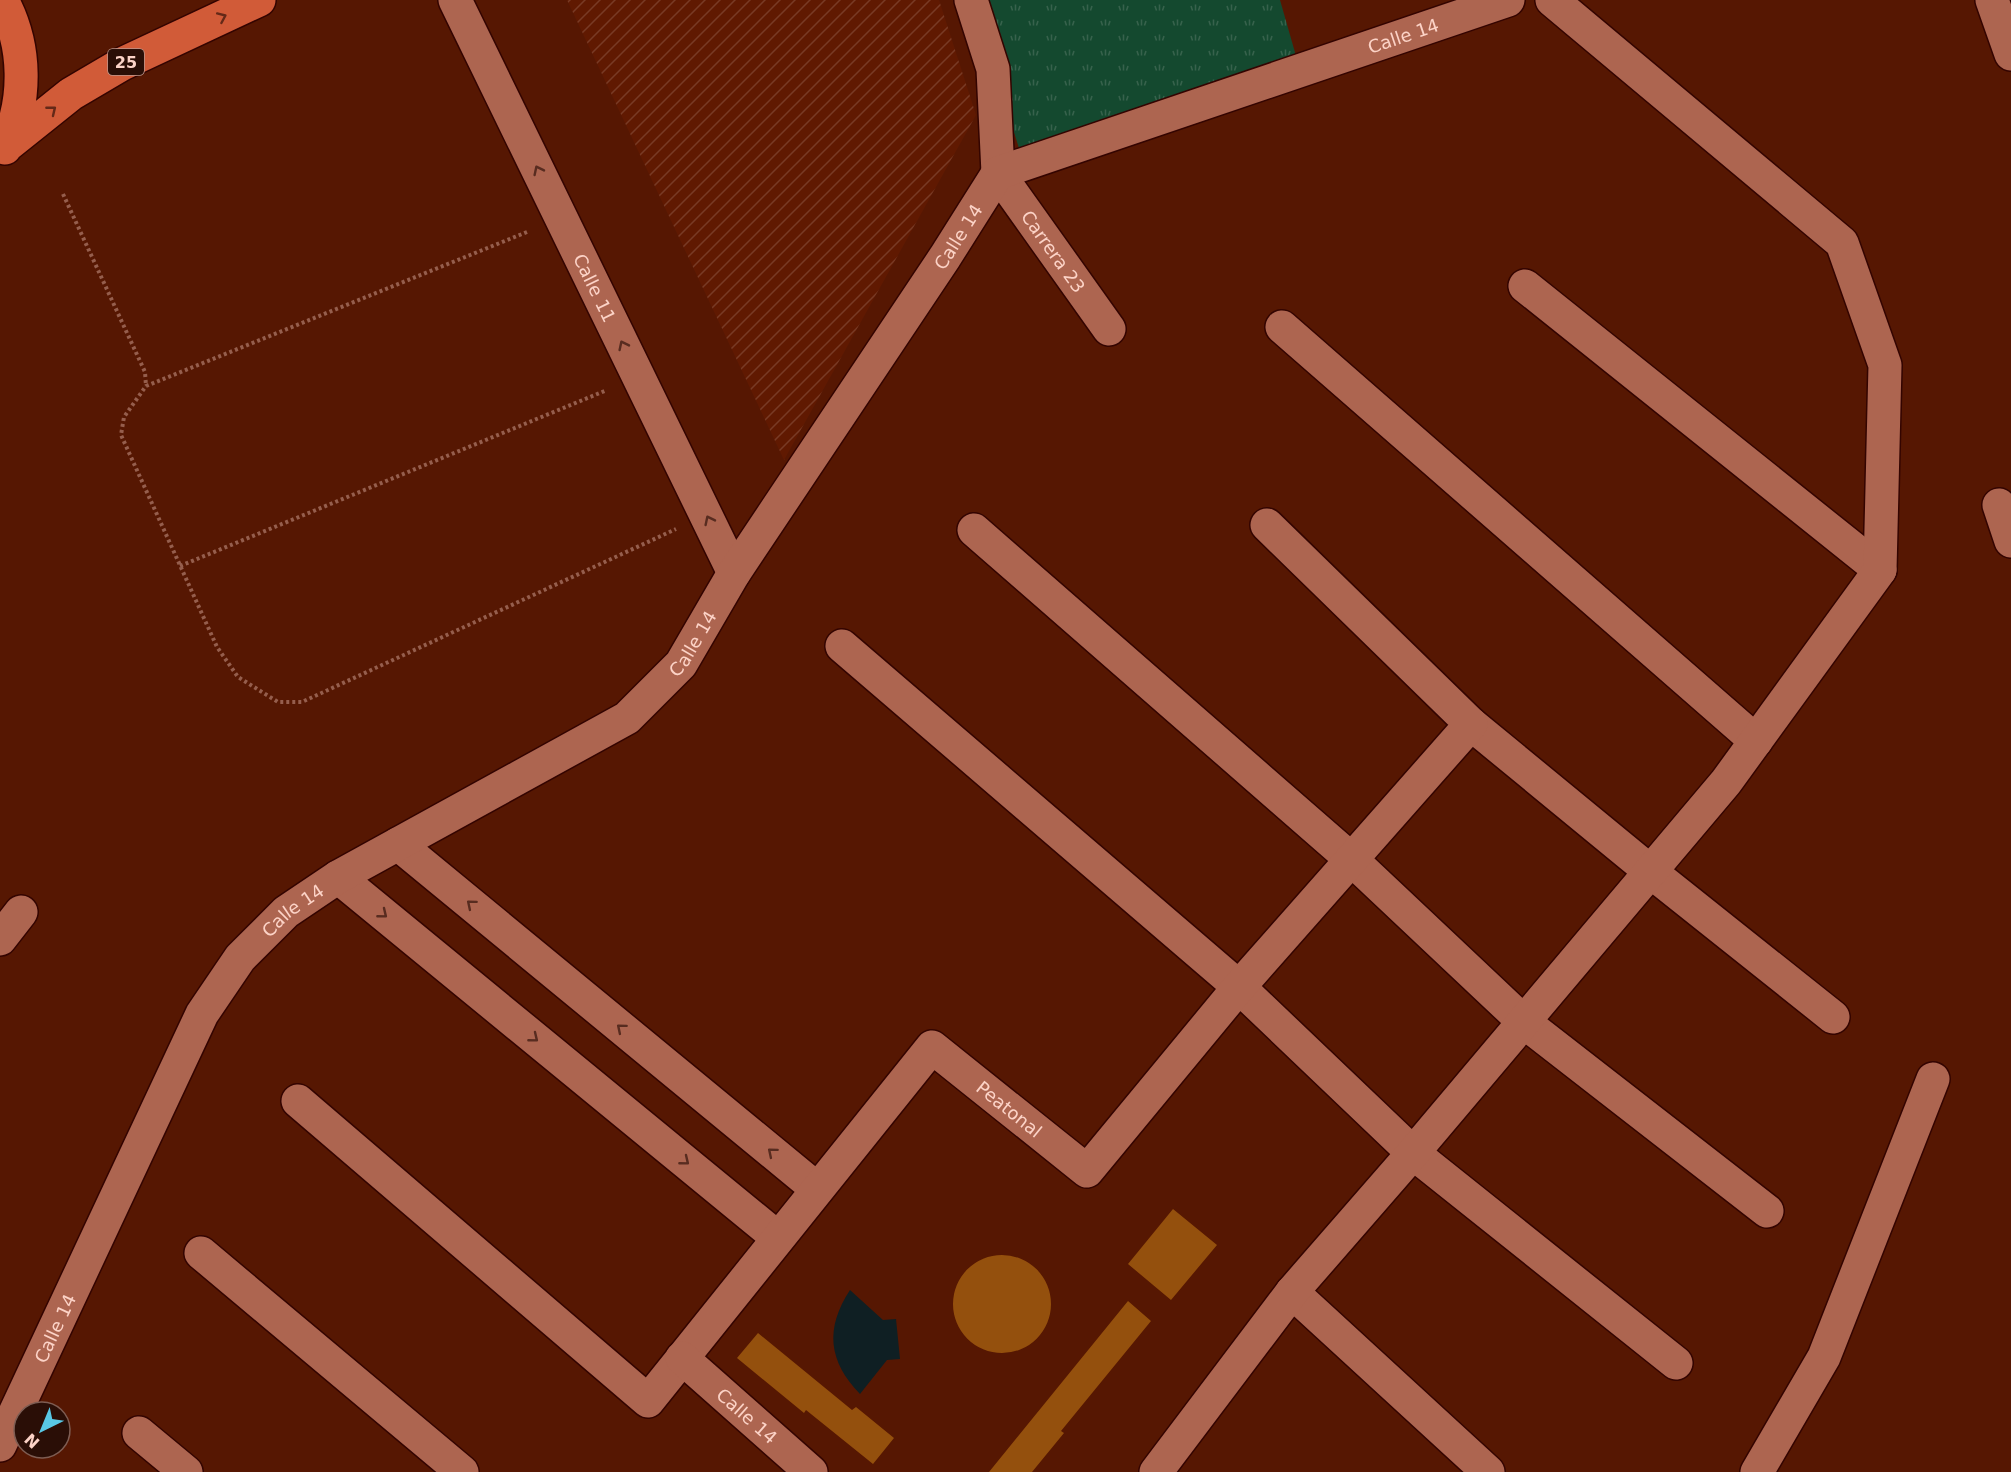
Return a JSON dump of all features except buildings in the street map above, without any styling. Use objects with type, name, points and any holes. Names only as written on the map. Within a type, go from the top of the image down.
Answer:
[{"type":"highway","name":"25","points":[[2,0],[10,13],[19,46],[22,81],[18,114],[3,151]]},
{"type":"highway","name":"25","points":[[3,151],[71,94],[122,64],[259,0]]},
{"type":"street","name":"Calle 11","points":[[455,0],[734,573]]},
{"type":"street","points":[[971,0],[993,69],[998,173]]},
{"type":"street","name":"Calle 14","points":[[0,1445],[202,1014],[240,958],[286,912],[338,877],[627,718],[681,664],[734,573],[945,257],[998,173],[1508,0]]},
{"type":"street","points":[[1156,1472],[1293,1292],[1726,782],[1880,570],[1885,365],[1842,243],[1552,0]]},
{"type":"street","points":[[1992,0],[2011,54]]},
{"type":"street","name":"Carrera 23","points":[[998,173],[1109,329]]},
{"type":"street","points":[[1525,286],[1880,570]]},
{"type":"street","points":[[1282,327],[1756,741]]},
{"type":"street","points":[[1999,506],[2011,541]]},
{"type":"street","points":[[1267,525],[1471,724],[1650,872],[1833,1017]]},
{"type":"street","points":[[974,530],[1351,859],[1524,1022],[1767,1211]]},
{"type":"street","points":[[842,646],[1239,987],[1413,1153],[1676,1363]]},
{"type":"street","points":[[1239,987],[1471,724]]},
{"type":"street","points":[[298,1101],[648,1401],[817,1189],[398,844]]},
{"type":"street","points":[[338,877],[778,1238]]},
{"type":"street","points":[[0,939],[21,912]]},
{"type":"street","name":"Peatonal","points":[[817,1189],[932,1047],[1087,1171],[1239,987]]},
{"type":"street","points":[[1756,1472],[1824,1357],[1933,1079]]},
{"type":"street","points":[[201,1253],[462,1472]]},
{"type":"street","points":[[1293,1292],[1488,1472]]},
{"type":"street","name":"Calle 14","points":[[682,1358],[811,1472]]},
{"type":"street","points":[[139,1433],[186,1472]]},
{"type":"path","points":[[63,194],[145,372],[146,386]]},
{"type":"path","points":[[561,218],[146,386],[124,417],[121,435],[217,647],[238,677],[278,702],[302,702],[706,515]]},
{"type":"path","points":[[180,566],[638,377]]},
{"type":"shaded area","points":[[567,0],[939,0],[976,115],[784,460]]},
{"type":"shaded area","points":[[850,1290],[883,1320],[896,1319],[900,1359],[887,1360],[860,1394],[841,1369],[834,1344],[837,1318]]},
{"type":"green space","points":[[972,0],[1280,0],[1300,70],[1024,164]]}]
